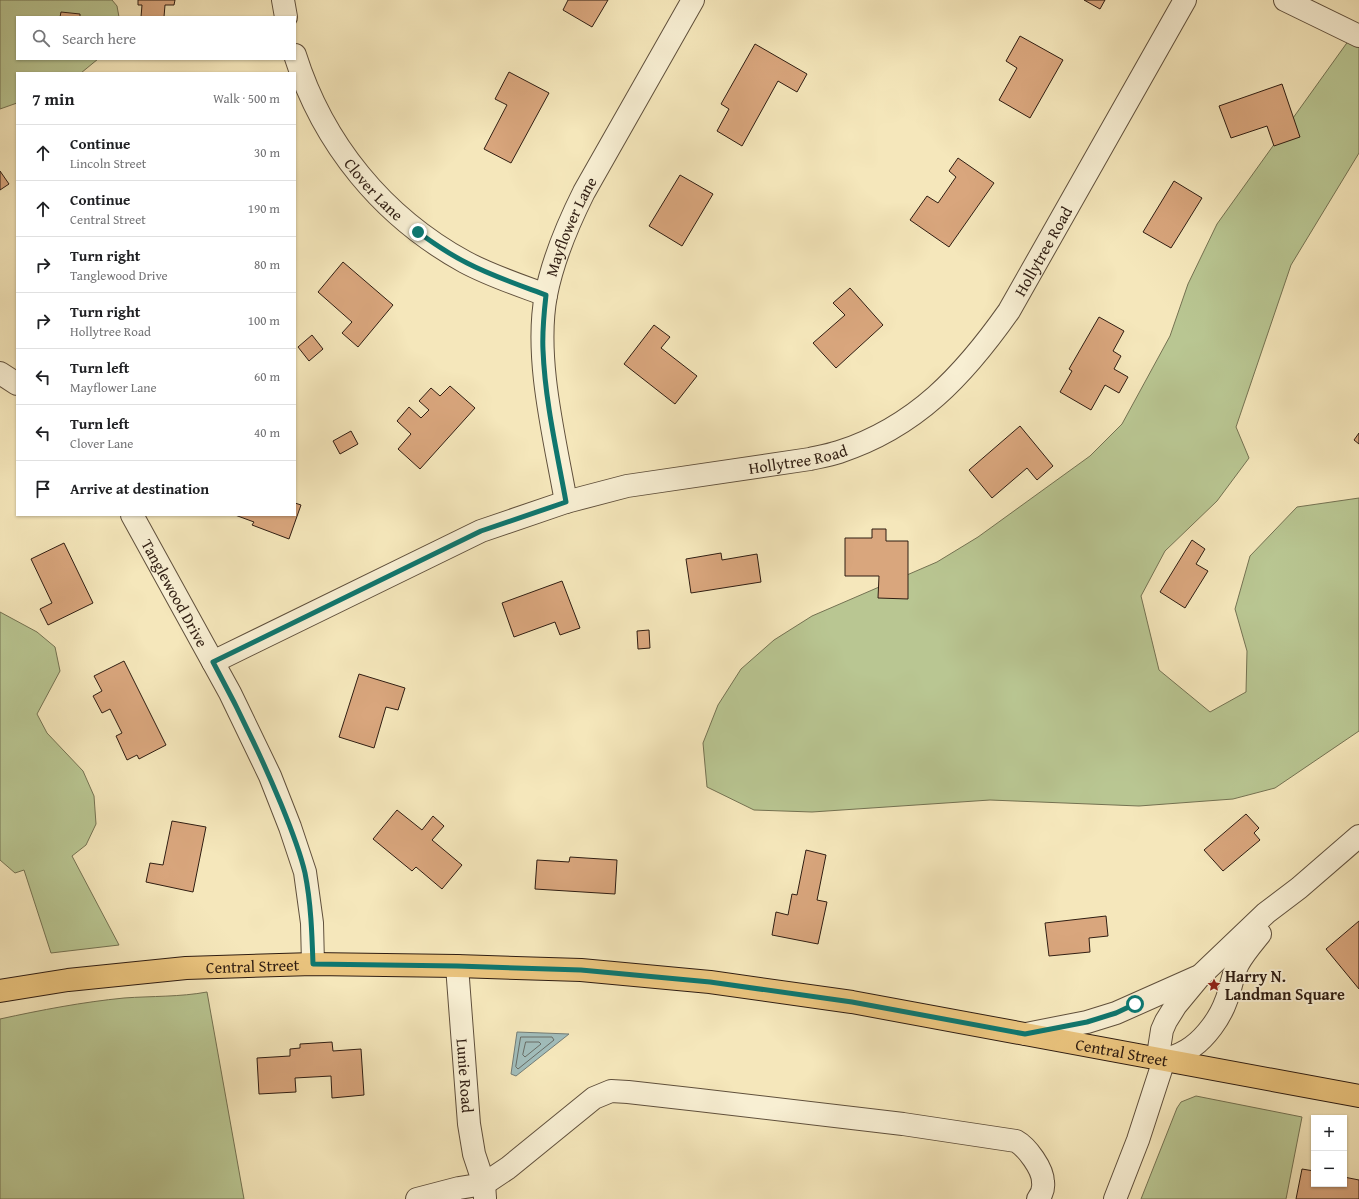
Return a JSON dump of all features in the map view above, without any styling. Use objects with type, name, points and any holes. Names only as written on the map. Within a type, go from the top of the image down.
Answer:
[{"type":"main road","name":"Central Street","points":[[0,991],[68,980],[186,968],[313,964],[457,966],[581,970],[710,982],[852,1002],[1359,1096]]},
{"type":"street","points":[[283,0],[286,16]]},
{"type":"street","name":"Mayflower Lane","points":[[566,502],[545,378],[543,321],[546,295],[572,215],[592,176],[693,0]]},
{"type":"street","name":"Hollytree Road","points":[[213,662],[481,531],[566,502],[627,486],[810,459],[838,452],[880,435],[918,412],[951,383],[975,357],[1009,311],[1184,0]]},
{"type":"street","points":[[1285,0],[1359,36]]},
{"type":"street","name":"Clover Lane","points":[[296,57],[310,97],[323,123],[338,148],[374,193],[418,232],[466,263],[507,281],[546,295]]},
{"type":"street","points":[[0,373],[16,383]]},
{"type":"street","name":"Tanglewood Drive","points":[[133,516],[230,692],[270,776],[290,827],[305,872],[312,922],[313,964]]},
{"type":"street","points":[[1116,1199],[1138,1140],[1164,1060],[1159,1049],[1162,1030],[1176,1005],[1200,976],[1266,913],[1299,888],[1359,836]]},
{"type":"street","points":[[1164,1060],[1181,1054],[1192,1047],[1211,1028],[1226,1001],[1233,974],[1244,953],[1299,888]]},
{"type":"street","name":"Lunie Road","points":[[457,966],[469,1124],[474,1154],[489,1194]]},
{"type":"street","points":[[1025,1034],[1087,1022],[1116,1013],[1200,976]]},
{"type":"street","points":[[417,1199],[459,1188],[489,1194],[508,1168],[594,1098],[611,1091],[903,1124],[1016,1141],[1030,1153],[1041,1174],[1043,1187],[1042,1193],[1038,1199]]},
{"type":"green space","points":[[0,0],[112,0],[117,6],[119,16],[16,16],[16,60],[97,60],[82,72],[16,72],[16,103],[0,109]]},
{"type":"green space","points":[[1359,26],[1359,153],[1291,265],[1236,427],[1249,458],[1217,501],[1165,551],[1141,596],[1159,670],[1210,712],[1246,692],[1247,651],[1235,609],[1250,556],[1297,507],[1359,498],[1359,731],[1275,788],[1233,799],[1139,806],[990,800],[812,812],[754,810],[707,787],[703,743],[718,705],[741,669],[774,640],[812,616],[937,562],[978,537],[1090,456],[1122,424],[1170,336],[1188,284],[1217,224]]},
{"type":"green space","points":[[0,612],[37,632],[55,647],[60,671],[37,714],[47,733],[83,771],[94,796],[96,824],[86,845],[72,856],[119,945],[51,953],[24,870],[15,873],[0,860]]},
{"type":"green space","points":[[207,992],[244,1199],[0,1199],[0,1019],[31,1012],[124,998],[187,995]]},
{"type":"green space","points":[[1196,1096],[1302,1117],[1286,1199],[1141,1199],[1177,1108],[1181,1102]]},
{"type":"water","points":[[517,1032],[569,1034],[516,1076],[511,1074]]},
{"type":"building","points":[[138,0],[175,0],[174,5],[165,5],[164,16],[141,16],[142,5],[138,5]]},
{"type":"building","points":[[568,0],[608,0],[592,27],[563,10]]},
{"type":"building","points":[[1084,0],[1105,0],[1100,9]]},
{"type":"building","points":[[61,12],[80,14],[80,16],[60,16]]},
{"type":"building","points":[[1020,36],[1063,60],[1030,118],[999,100],[1017,68],[1006,61]]},
{"type":"building","points":[[755,44],[807,74],[797,92],[778,81],[742,146],[717,131],[729,109],[721,104]]},
{"type":"building","points":[[509,72],[549,93],[511,163],[484,149],[507,105],[495,99]]},
{"type":"building","points":[[1282,84],[1300,137],[1274,146],[1267,126],[1231,138],[1219,106]]},
{"type":"building","points":[[958,158],[994,183],[949,247],[910,220],[927,196],[938,203],[956,177],[949,171]]},
{"type":"building","points":[[0,171],[9,184],[0,190]]},
{"type":"building","points":[[680,175],[713,194],[682,246],[649,226]]},
{"type":"building","points":[[1174,181],[1202,198],[1171,248],[1143,232]]},
{"type":"building","points":[[343,262],[393,305],[358,347],[342,333],[352,322],[318,292]]},
{"type":"building","points":[[850,288],[883,325],[836,368],[813,343],[845,315],[833,303]]},
{"type":"building","points":[[1099,317],[1124,331],[1113,351],[1121,356],[1114,369],[1128,377],[1119,393],[1105,385],[1091,410],[1060,392],[1072,371],[1069,369]]},
{"type":"building","points":[[654,325],[670,337],[661,348],[697,376],[675,404],[624,364]]},
{"type":"building","points":[[312,335],[323,349],[309,361],[298,347]]},
{"type":"building","points":[[450,386],[475,408],[420,469],[398,449],[411,434],[397,421],[409,407],[421,418],[429,410],[419,401],[431,388],[440,396]]},
{"type":"building","points":[[1020,426],[1053,466],[1037,480],[1027,468],[992,498],[969,470]]},
{"type":"building","points":[[351,431],[358,444],[340,454],[333,441]]},
{"type":"building","points":[[1359,433],[1359,444],[1354,440]]},
{"type":"building","points":[[296,503],[301,505],[289,539],[252,525],[254,522],[238,516],[296,516]]},
{"type":"building","points":[[872,529],[886,529],[886,541],[908,541],[908,599],[878,598],[879,576],[845,576],[845,538],[872,538]]},
{"type":"building","points":[[1192,540],[1205,549],[1196,564],[1208,571],[1185,608],[1160,592]]},
{"type":"building","points":[[64,543],[93,603],[48,625],[40,609],[52,603],[31,559]]},
{"type":"building","points":[[721,553],[722,560],[757,554],[761,582],[691,593],[686,559]]},
{"type":"building","points":[[562,581],[580,628],[560,635],[555,622],[514,637],[502,603]]},
{"type":"building","points":[[649,630],[650,648],[638,649],[637,631]]},
{"type":"building","points":[[124,661],[166,745],[139,759],[137,755],[127,760],[116,736],[122,733],[110,709],[102,713],[93,696],[102,691],[94,676]]},
{"type":"building","points":[[359,674],[405,688],[398,710],[386,707],[374,748],[339,737]]},
{"type":"building","points":[[397,810],[422,830],[433,816],[444,826],[432,840],[462,865],[442,889],[416,867],[412,871],[373,839]]},
{"type":"building","points":[[1246,814],[1259,828],[1254,833],[1260,840],[1223,871],[1204,850]]},
{"type":"building","points":[[172,821],[206,827],[193,892],[146,882],[150,863],[163,865]]},
{"type":"building","points":[[806,850],[826,855],[817,900],[827,902],[818,944],[772,935],[776,912],[788,915],[792,894],[797,895]]},
{"type":"building","points":[[570,857],[617,860],[615,894],[535,889],[537,860],[569,862]]},
{"type":"building","points":[[1106,916],[1108,936],[1089,938],[1090,952],[1049,956],[1045,923]]},
{"type":"building","points":[[1359,921],[1359,989],[1326,949]]},
{"type":"building","points":[[332,1042],[333,1051],[361,1049],[364,1095],[332,1098],[331,1076],[295,1078],[296,1092],[259,1094],[257,1058],[290,1056],[290,1049],[300,1048],[300,1044]]},
{"type":"building","points":[[1302,1169],[1311,1170],[1311,1187],[1347,1187],[1347,1178],[1359,1180],[1359,1199],[1296,1199]]},
{"type":"place","name":"Harry N. Landman Square","points":[[1214,985]]},
{"type":"route","points":[[418,232],[466,263],[507,281],[546,295],[543,321],[545,378],[566,502],[481,531],[213,662],[230,692],[270,776],[290,827],[305,872],[312,922],[313,964],[457,966],[581,970],[710,982],[852,1002],[1025,1034],[1087,1022],[1116,1013],[1135,1004]]}]
